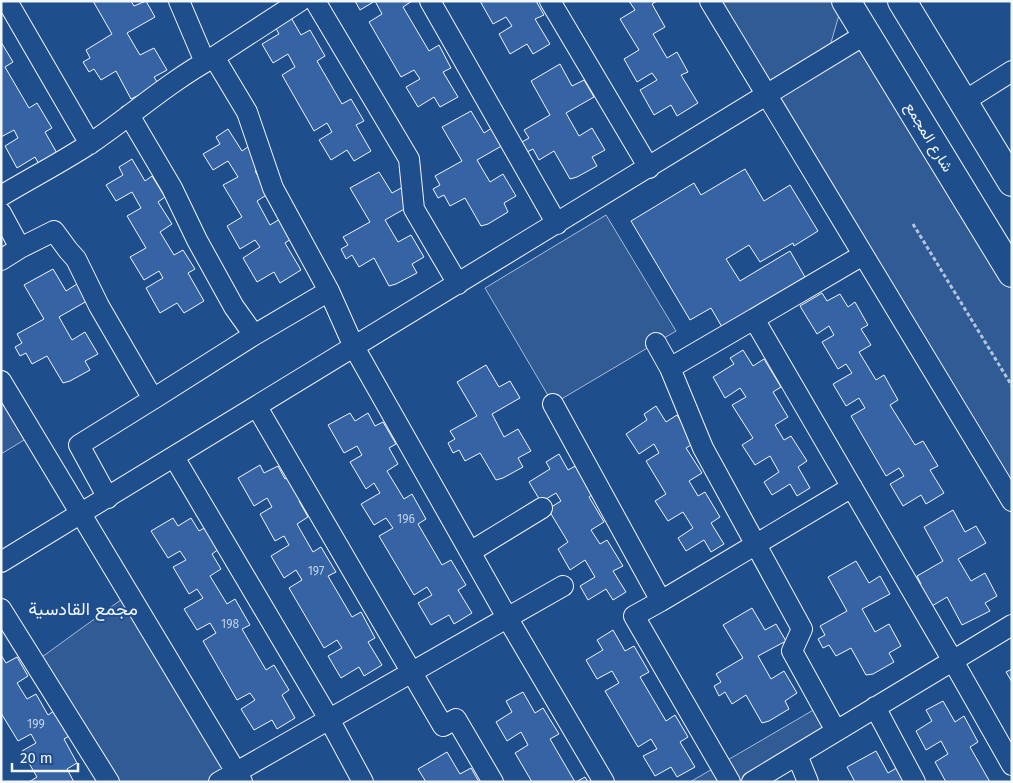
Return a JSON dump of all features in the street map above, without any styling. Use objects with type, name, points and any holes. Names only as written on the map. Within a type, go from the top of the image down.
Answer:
[{"type":"street","points":[[7,1],[90,144]]},
{"type":"street","points":[[179,1],[209,60],[247,112],[273,188],[328,291],[354,347],[508,619],[604,782]]},
{"type":"street","points":[[1,196],[90,144],[209,60],[300,1]]},
{"type":"street","points":[[315,1],[409,159],[414,209],[458,284]]},
{"type":"street","points":[[430,1],[557,224]]},
{"type":"street","points":[[550,1],[650,168]]},
{"type":"street","points":[[710,1],[1012,501]]},
{"type":"street","name":"شارع المجمع","points":[[846,1],[1012,273]]},
{"type":"street","points":[[902,1],[1012,182]]},
{"type":"street","points":[[1,562],[768,96],[866,34]]},
{"type":"street","points":[[963,102],[1012,71]]},
{"type":"street","points":[[129,115],[172,188],[197,240],[234,308],[254,335]]},
{"type":"street","points":[[1,212],[20,248]]},
{"type":"street","points":[[1,260],[54,231],[76,260],[99,306],[153,398]]},
{"type":"street","points":[[670,368],[863,255]]},
{"type":"street","points":[[108,498],[79,445],[254,335],[328,291]]},
{"type":"street","points":[[754,319],[1012,765]]},
{"type":"street","points":[[656,343],[670,368],[703,448],[802,629],[792,651],[836,731]]},
{"type":"street","points":[[1,381],[81,514],[232,778],[329,719],[508,619],[563,586]]},
{"type":"street","points":[[553,404],[661,601]]},
{"type":"street","points":[[257,406],[413,672],[442,726],[456,718],[493,782]]},
{"type":"street","points":[[174,457],[329,719],[362,782]]},
{"type":"street","points":[[730,782],[634,616],[852,488]]},
{"type":"street","points":[[470,552],[542,508]]},
{"type":"street","points":[[1,609],[109,782]]},
{"type":"street","points":[[752,782],[1012,625]]},
{"type":"street","points":[[875,707],[915,782]]},
{"type":"street","points":[[797,755],[808,782]]},
{"type":"path","points":[[913,224],[1012,386]]},
{"type":"shaded area","points":[[711,1],[843,1],[828,53],[866,34],[1012,285],[1012,499]]},
{"type":"shaded area","points":[[606,215],[676,331],[553,404],[485,288]]},
{"type":"shaded area","points":[[1,391],[29,437],[1,454]]},
{"type":"shaded area","points":[[129,594],[242,782],[109,782],[35,662]]},
{"type":"shaded area","points":[[822,705],[836,731],[752,782],[690,782]]},
{"type":"building","points":[[93,1],[131,1],[134,6],[146,1],[155,17],[127,33],[140,55],[154,48],[167,70],[154,77],[159,85],[131,99],[116,71],[101,80],[94,69],[89,72],[83,62],[90,58],[86,50],[112,34]]},
{"type":"building","points":[[355,1],[375,1],[360,10]]},
{"type":"building","points":[[375,1],[412,1],[403,7],[429,51],[439,45],[451,68],[443,72],[458,97],[440,107],[434,97],[418,107],[406,87],[420,79],[414,70],[401,77],[369,22],[382,14]]},
{"type":"building","points":[[480,1],[536,1],[544,15],[535,19],[550,44],[533,54],[527,44],[510,54],[499,34],[512,26],[506,17],[493,24]]},
{"type":"building","points":[[629,1],[657,1],[652,4],[665,27],[653,34],[667,58],[677,52],[688,72],[681,75],[698,103],[677,116],[671,105],[654,115],[640,90],[657,80],[652,73],[637,82],[624,59],[639,50],[620,19],[635,10]]},
{"type":"building","points":[[289,14],[301,35],[310,30],[325,56],[317,61],[342,104],[351,99],[364,121],[356,125],[371,151],[354,161],[347,150],[331,160],[319,140],[332,132],[327,123],[314,131],[282,75],[295,67],[288,54],[273,63],[262,44],[279,34],[273,23]]},
{"type":"building","points":[[1,42],[13,62],[5,67],[29,108],[37,103],[52,128],[45,132],[58,155],[40,166],[35,157],[17,168],[5,146],[18,138],[14,130],[1,137]]},
{"type":"building","points":[[560,64],[572,86],[584,80],[594,97],[566,113],[579,136],[592,128],[605,150],[592,157],[597,166],[570,179],[554,151],[539,160],[533,149],[527,152],[522,142],[529,138],[524,130],[550,115],[531,81]]},
{"type":"building","points":[[471,111],[484,133],[495,126],[505,144],[477,160],[490,182],[503,174],[516,196],[504,203],[508,212],[481,226],[465,198],[450,206],[444,195],[438,198],[433,189],[440,185],[435,176],[462,161],[442,127]]},
{"type":"building","points":[[228,129],[242,151],[249,146],[262,167],[255,171],[268,194],[257,201],[270,225],[280,219],[291,239],[285,243],[301,270],[280,283],[274,272],[257,282],[243,258],[260,247],[255,240],[240,249],[227,226],[242,217],[223,185],[238,177],[228,161],[213,170],[203,154],[220,144],[216,137]]},
{"type":"building","points":[[132,159],[145,181],[152,176],[165,197],[158,202],[172,224],[160,232],[174,255],[183,250],[195,269],[188,273],[204,301],[184,313],[177,303],[160,313],[146,288],[163,278],[159,271],[144,280],[130,257],[146,248],[127,216],[141,208],[132,192],[116,201],[106,185],[123,175],[119,167]]},
{"type":"building","points":[[745,169],[764,201],[790,185],[818,231],[794,246],[793,243],[760,262],[749,245],[726,259],[740,281],[790,251],[805,277],[722,327],[711,308],[690,320],[631,221],[694,183],[701,195]]},
{"type":"building","points":[[379,172],[392,193],[403,187],[413,204],[385,220],[398,242],[411,235],[424,257],[412,264],[417,273],[389,286],[374,258],[359,267],[352,255],[346,259],[341,249],[348,245],[343,237],[370,222],[350,188]]},
{"type":"building","points":[[53,269],[66,291],[77,284],[87,301],[59,317],[72,340],[85,332],[98,354],[85,361],[90,370],[63,383],[47,356],[32,364],[26,353],[20,356],[15,347],[22,343],[17,334],[44,319],[24,285]]},
{"type":"building","points":[[822,293],[827,301],[840,294],[848,307],[855,302],[868,325],[861,329],[871,345],[859,352],[876,380],[884,375],[898,400],[890,405],[915,445],[923,441],[938,466],[930,470],[944,493],[926,504],[921,495],[903,506],[890,484],[904,476],[899,468],[886,476],[851,416],[865,408],[859,398],[846,406],[833,384],[852,373],[846,364],[838,369],[822,342],[834,335],[829,326],[817,334],[800,306]]},
{"type":"building","points":[[743,350],[753,366],[764,359],[781,387],[773,392],[788,417],[775,425],[784,440],[791,436],[807,461],[798,467],[810,488],[797,496],[790,484],[772,495],[764,482],[779,472],[770,456],[755,465],[742,445],[753,438],[732,405],[746,397],[740,388],[725,398],[713,377],[734,364],[730,358]]},
{"type":"building","points":[[486,365],[499,387],[510,381],[520,398],[492,414],[504,437],[518,429],[531,451],[518,458],[523,467],[496,480],[480,453],[465,461],[459,450],[453,453],[448,443],[455,439],[450,431],[477,416],[457,382]]},
{"type":"building","points":[[656,406],[666,422],[677,415],[694,443],[686,448],[702,473],[689,481],[698,496],[705,492],[720,517],[711,523],[724,544],[711,552],[704,540],[686,551],[678,538],[693,528],[683,512],[668,521],[655,501],[666,494],[646,461],[659,453],[654,444],[639,454],[626,434],[647,420],[644,414]]},
{"type":"building","points":[[350,413],[355,421],[368,413],[375,426],[383,422],[396,444],[389,448],[398,464],[387,471],[404,499],[412,494],[426,519],[418,524],[442,565],[451,560],[466,585],[458,590],[472,613],[454,624],[449,615],[431,625],[418,603],[432,595],[427,587],[414,595],[379,536],[393,528],[386,518],[374,525],[361,504],[380,493],[374,483],[366,489],[350,462],[362,455],[357,446],[344,453],[328,425]]},
{"type":"building","points":[[559,454],[568,470],[579,464],[596,492],[589,497],[604,522],[591,530],[600,544],[607,540],[623,566],[613,571],[626,592],[613,600],[606,589],[588,600],[580,586],[595,577],[585,560],[570,570],[558,549],[568,542],[548,509],[561,501],[556,493],[541,502],[529,482],[550,469],[546,462]]},
{"type":"building","points":[[260,465],[264,473],[278,466],[285,479],[293,474],[306,497],[299,501],[308,517],[297,524],[313,552],[321,547],[336,572],[328,576],[352,617],[361,612],[375,638],[368,642],[382,665],[364,676],[359,667],[341,678],[328,656],[342,648],[337,640],[324,648],[289,588],[302,580],[296,570],[284,578],[271,556],[289,545],[284,536],[275,541],[260,514],[272,507],[267,498],[254,506],[238,478]]},
{"type":"building","points":[[953,510],[965,532],[976,526],[986,543],[958,559],[971,581],[985,573],[997,596],[985,603],[990,611],[962,625],[947,597],[932,606],[914,588],[921,584],[917,576],[943,561],[924,527]]},
{"type":"building","points":[[173,518],[178,526],[191,518],[199,531],[206,527],[219,549],[212,554],[221,569],[210,576],[227,604],[235,599],[250,625],[242,629],[266,670],[274,665],[289,690],[282,695],[295,718],[277,729],[272,720],[254,730],[241,709],[255,700],[250,693],[237,700],[203,641],[216,633],[210,623],[197,630],[184,609],[203,598],[197,589],[189,594],[173,567],[186,560],[180,551],[168,558],[151,531]]},
{"type":"building","points":[[856,561],[869,583],[880,576],[890,594],[862,609],[875,632],[889,624],[901,646],[889,653],[894,662],[873,674],[866,675],[851,648],[836,656],[829,645],[823,648],[818,639],[825,635],[820,626],[847,611],[828,577]]},
{"type":"building","points":[[752,608],[765,630],[776,624],[786,641],[758,656],[771,679],[784,671],[797,693],[785,701],[789,709],[762,723],[746,695],[732,704],[725,692],[719,696],[714,686],[721,682],[716,674],[743,658],[723,625]]},
{"type":"building","points":[[613,630],[625,651],[634,646],[649,672],[640,677],[666,721],[675,715],[688,737],[680,742],[695,767],[677,777],[671,767],[655,776],[643,756],[657,749],[651,739],[638,747],[605,691],[619,683],[612,671],[597,679],[586,660],[603,650],[597,640]]},
{"type":"building","points":[[1,655],[6,663],[17,657],[28,676],[17,683],[27,699],[36,694],[48,715],[57,709],[71,735],[64,739],[77,763],[67,769],[74,782],[29,782],[37,777],[22,751],[36,743],[31,734],[18,741],[1,713]]},
{"type":"building","points":[[1012,669],[1012,682],[1006,672]]},
{"type":"building","points":[[523,692],[535,713],[543,708],[559,734],[550,739],[575,782],[532,782],[515,753],[528,745],[521,732],[507,741],[496,722],[512,712],[506,701]]},
{"type":"building","points":[[943,701],[955,722],[964,716],[978,742],[970,747],[990,782],[946,782],[935,762],[948,754],[941,741],[926,750],[916,731],[932,721],[926,710]]},
{"type":"building","points":[[876,751],[888,773],[900,766],[909,782],[855,782],[847,767]]},
{"type":"building","points":[[447,752],[460,774],[471,768],[479,782],[426,782],[418,769]]},
{"type":"building","points":[[585,777],[588,782],[576,782]]},
{"type":"district","name":"مجمع القادسية","points":[[83,609]]}]
